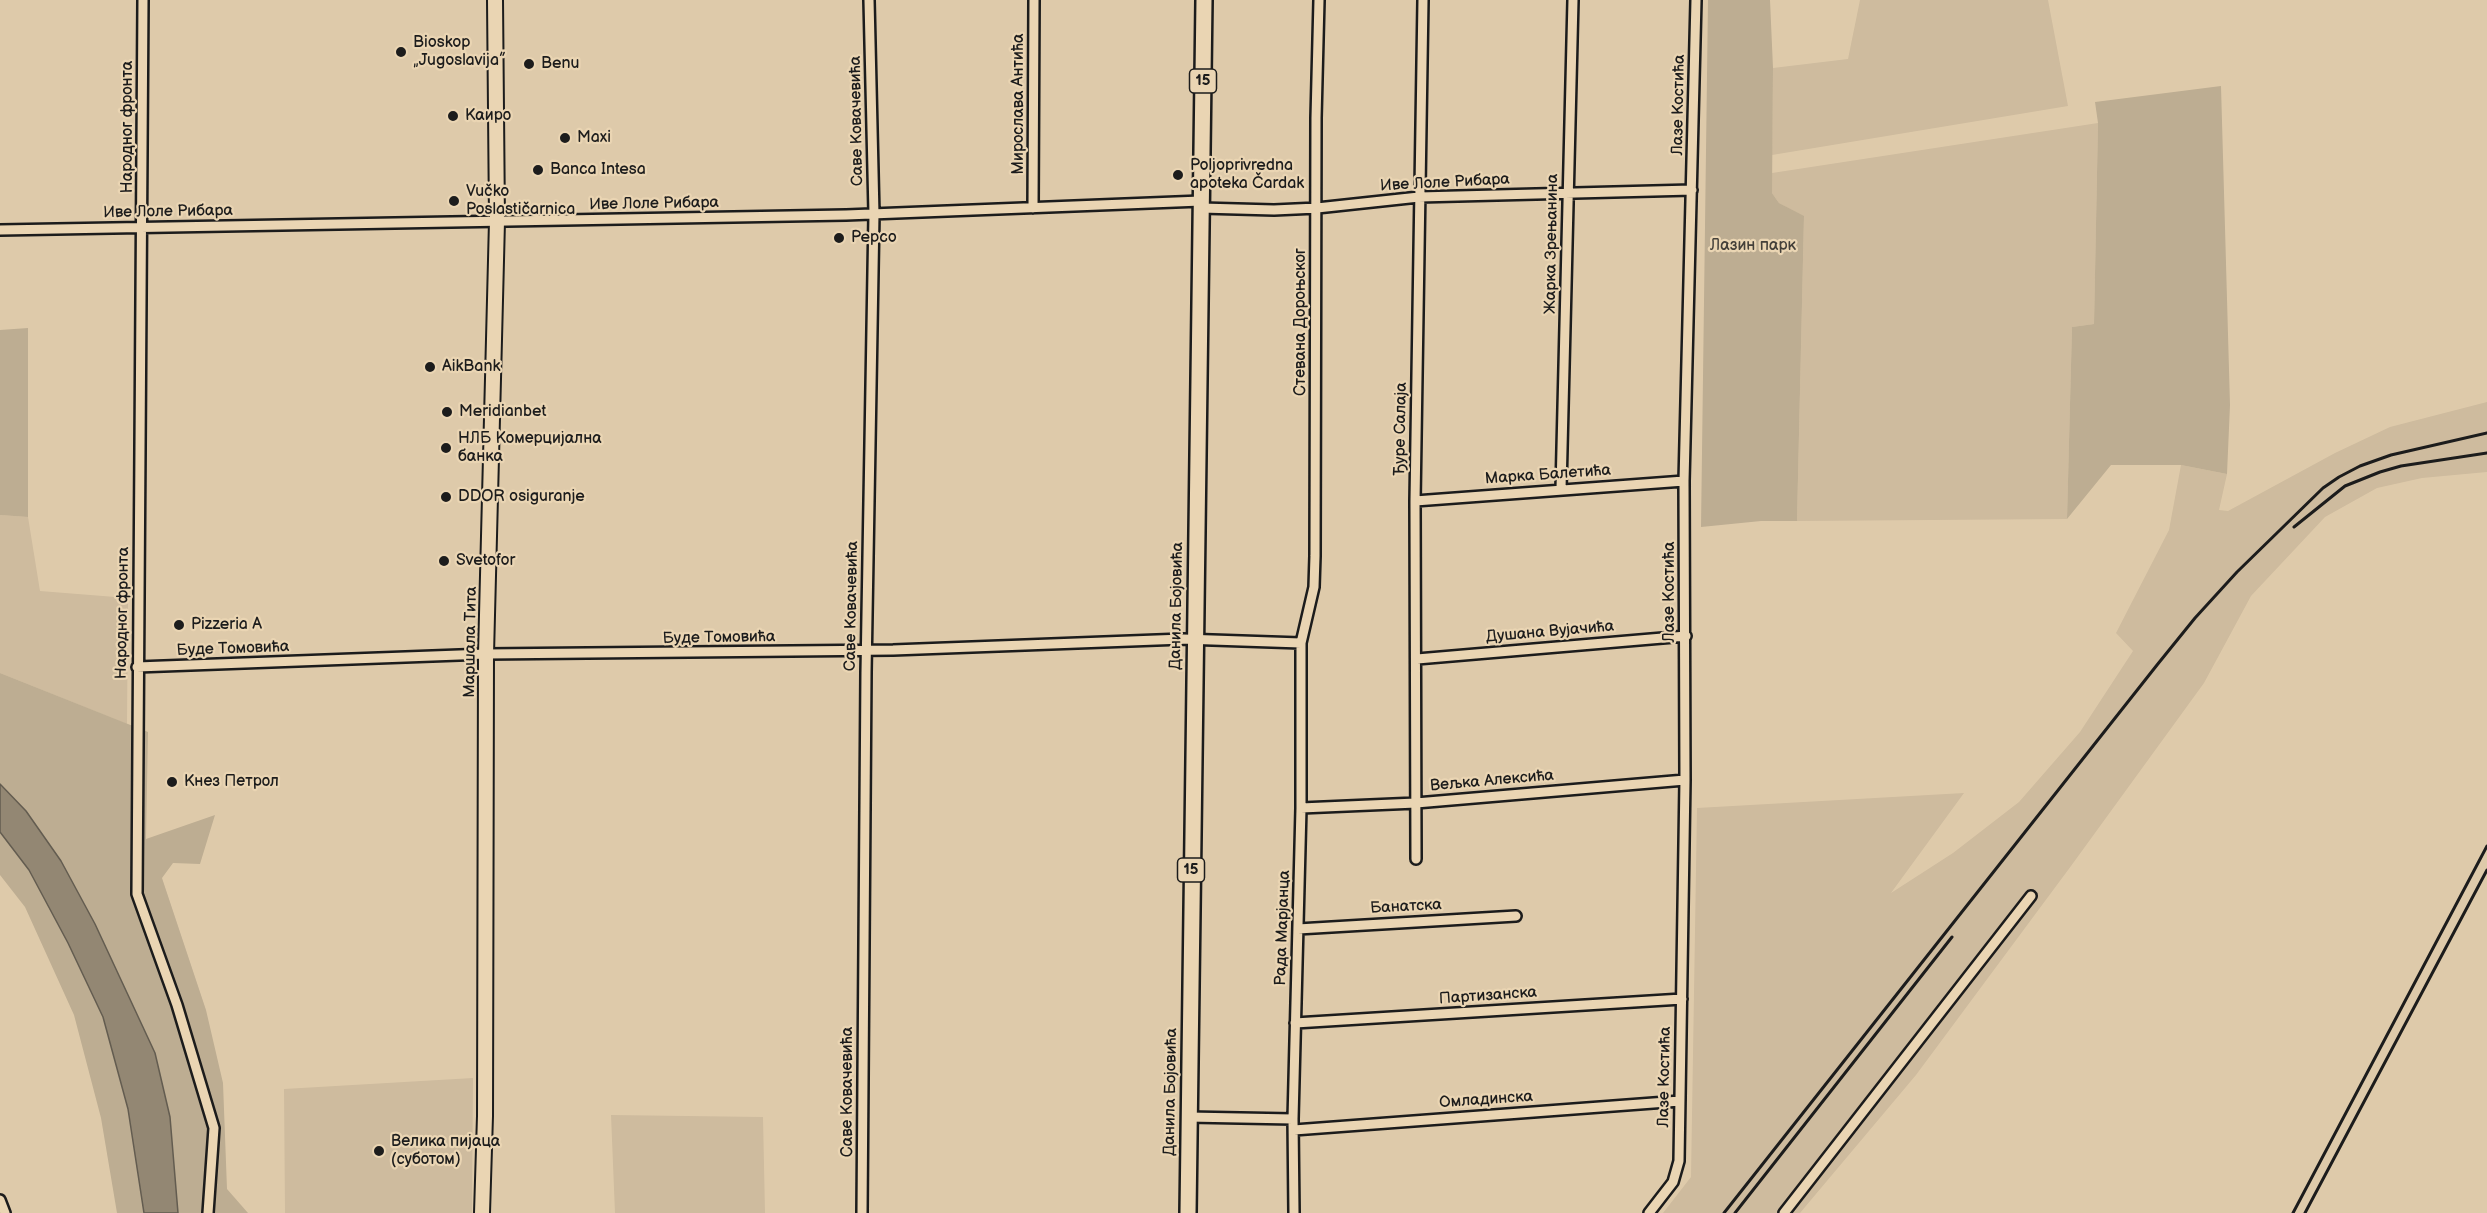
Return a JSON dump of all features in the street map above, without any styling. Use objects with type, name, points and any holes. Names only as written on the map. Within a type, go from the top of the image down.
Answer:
[{"type":"main road","name":"Данила Бојовића","points":[[1188,1213],[1204,0]]},
{"type":"street","name":"Народног фронта","points":[[143,0],[137,894],[177,1005],[214,1128],[208,1213]]},
{"type":"street","name":"Маршала Тита","points":[[482,1213],[485,1106],[486,654],[497,221],[495,0]]},
{"type":"street","name":"Саве Ковачевића","points":[[862,1213],[866,651],[874,214],[870,0]]},
{"type":"street","name":"Мирослава Антића","points":[[1033,208],[1034,0]]},
{"type":"street","name":"Стевана Дороњског","points":[[1301,643],[1314,587],[1316,556],[1316,118],[1319,0]]},
{"type":"street","name":"Ђуре Салаја","points":[[1416,859],[1415,501],[1423,0]]},
{"type":"street","name":"Жарка Зрењанина","points":[[1561,489],[1573,0]]},
{"type":"street","name":"Лазе Костића","points":[[1649,1213],[1673,1182],[1679,1161],[1685,780],[1684,481],[1696,0]]},
{"type":"street","name":"Иве Лоле Рибара","points":[[0,230],[874,214],[1201,204],[1274,210],[1317,208],[1419,197],[1692,190]]},
{"type":"street","name":"Марка Балетића","points":[[1415,501],[1684,481]]},
{"type":"street","name":"Душана Вујачића","points":[[1417,659],[1686,636]]},
{"type":"street","name":"Буде Томовића","points":[[137,668],[486,654],[866,651],[1195,639],[1301,643]]},
{"type":"street","name":"Рада Марјанца","points":[[1294,1213],[1293,1119],[1301,808],[1301,643]]},
{"type":"street","name":"Вељка Алексића","points":[[1301,808],[1416,803],[1685,780]]},
{"type":"street","points":[[1784,1213],[2031,896]]},
{"type":"street","name":"Банатска","points":[[1298,929],[1516,916]]},
{"type":"street","name":"Партизанска","points":[[1295,1023],[1682,999]]},
{"type":"street","name":"Омладинска","points":[[1294,1130],[1680,1101]]},
{"type":"street","points":[[1188,1117],[1293,1119]]},
{"type":"street","points":[[0,1200],[5,1213]]},
{"type":"shaded area","points":[[1860,0],[2048,0],[2068,106],[1772,155],[1773,68],[1848,59]]},
{"type":"shaded area","points":[[2098,123],[2094,324],[2072,327],[2067,519],[1797,521],[1804,217],[1779,203],[1772,193],[1772,173]]},
{"type":"shaded area","points":[[2487,402],[2487,472],[2422,478],[2377,488],[2325,517],[2251,596],[2204,683],[2071,866],[1916,1075],[1800,1213],[1663,1213],[1691,1177],[1697,808],[1964,793],[1891,893],[1953,853],[2019,802],[2080,732],[2133,651],[2116,633],[2169,530],[2181,465],[2227,474],[2219,510],[2228,511],[2335,453],[2390,427]]},
{"type":"shaded area","points":[[0,515],[28,517],[40,591],[128,598],[127,724],[0,673]]},
{"type":"shaded area","points":[[0,784],[26,811],[61,861],[95,924],[155,1053],[170,1117],[178,1213],[144,1213],[128,1109],[103,1017],[68,943],[29,870],[0,832]]},
{"type":"shaded area","name":"Велика пијаца (суботом)","points":[[473,1078],[472,1213],[285,1213],[284,1089]]},
{"type":"shaded area","points":[[611,1115],[763,1117],[765,1213],[615,1213]]},
{"type":"green space","name":"Лазин парк","points":[[1708,0],[1770,0],[1773,68],[1772,193],[1779,203],[1804,216],[1797,521],[1761,521],[1701,527]]},
{"type":"green space","points":[[2221,86],[2230,405],[2227,474],[2181,465],[2111,465],[2067,519],[2072,327],[2094,324],[2098,123],[2095,102]]},
{"type":"green space","points":[[28,328],[28,517],[0,515],[0,330]]},
{"type":"green space","points":[[0,673],[148,732],[146,839],[215,815],[200,864],[173,863],[162,878],[206,1010],[223,1083],[227,1189],[248,1213],[178,1213],[170,1117],[155,1053],[95,924],[61,861],[26,811],[0,784]]},
{"type":"green space","points":[[0,832],[29,870],[68,943],[103,1017],[128,1109],[144,1213],[117,1213],[101,1118],[74,1015],[25,907],[0,875]]},
{"type":"railway","points":[[1724,1213],[2157,665],[2195,618],[2237,572],[2323,488],[2339,477],[2360,466],[2391,455],[2487,433]]},
{"type":"railway","points":[[2294,527],[2345,486],[2380,472],[2401,466],[2487,453]]},
{"type":"railway","points":[[2293,1213],[2487,846]]},
{"type":"railway","points":[[2305,1213],[2487,870]]},
{"type":"railway","points":[[1735,1213],[1952,937]]},
{"type":"place","name":"Bioskop „Jugoslavija”","points":[[401,52]]},
{"type":"place","name":"Benu","points":[[529,64]]},
{"type":"place","name":"Каиро","points":[[453,116]]},
{"type":"place","name":"Maxi","points":[[565,138]]},
{"type":"place","name":"Banca Intesa","points":[[538,170]]},
{"type":"place","name":"Poljoprivredna apoteka Čardak","points":[[1178,175]]},
{"type":"place","name":"Vučko Poslastičarnica","points":[[454,201]]},
{"type":"place","name":"Pepco","points":[[839,238]]},
{"type":"place","name":"AikBank","points":[[430,367]]},
{"type":"place","name":"Meridianbet","points":[[447,412]]},
{"type":"place","name":"НЛБ Комерцијална банка","points":[[446,448]]},
{"type":"place","name":"DDOR osiguranje","points":[[446,497]]},
{"type":"place","name":"Svetofor","points":[[444,561]]},
{"type":"place","name":"Pizzeria A","points":[[179,625]]},
{"type":"place","name":"Кнез Петрол","points":[[172,782]]},
{"type":"place","name":"Велика пијаца (суботом)","points":[[379,1151]]}]
